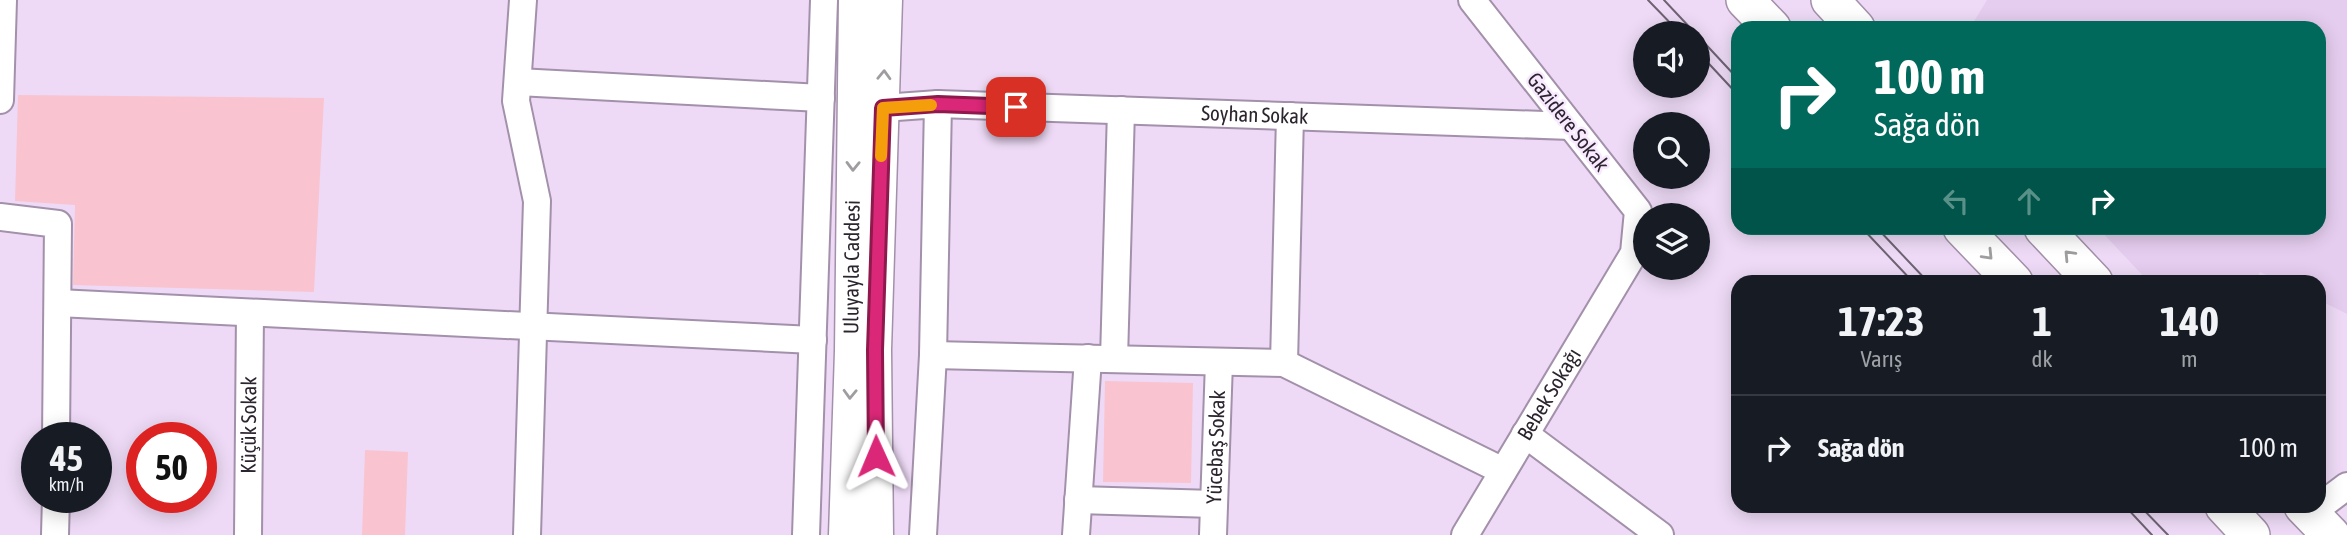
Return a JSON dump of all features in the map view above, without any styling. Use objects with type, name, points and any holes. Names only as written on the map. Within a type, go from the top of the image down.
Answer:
[{"type":"highway","points":[[1745,0],[1765,21]]},
{"type":"highway","points":[[1830,0],[1850,21]]},
{"type":"highway","points":[[1969,235],[2007,275]]},
{"type":"highway","points":[[2050,235],[2087,275]]},
{"type":"highway","points":[[2231,513],[2251,535]]},
{"type":"main road","name":"Uluyayla Caddesi","points":[[845,535],[851,351],[855,0]]},
{"type":"main road","name":"Uluyayla Caddesi","points":[[877,535],[875,350],[886,0]]},
{"type":"street","points":[[0,100],[4,0]]},
{"type":"street","points":[[523,0],[516,101],[537,201],[527,535]]},
{"type":"street","points":[[806,535],[824,0]]},
{"type":"street","name":"Gazidere Sokak","points":[[1472,0],[1633,205]]},
{"type":"street","points":[[517,82],[821,98]]},
{"type":"street","points":[[923,535],[933,355],[938,104]]},
{"type":"street","name":"Soyhan Sokak","points":[[883,108],[938,104],[1571,126]]},
{"type":"street","points":[[1114,359],[1121,110]]},
{"type":"street","points":[[1284,363],[1290,116]]},
{"type":"street","points":[[0,217],[58,224],[56,422]]},
{"type":"street","name":"Bebek Sokağı","points":[[1465,535],[1633,255]]},
{"type":"street","points":[[58,303],[813,340]]},
{"type":"street","name":"Küçük Sokak","points":[[248,535],[250,313]]},
{"type":"street","points":[[933,355],[1284,363],[1503,471]]},
{"type":"street","points":[[1076,535],[1087,358]]},
{"type":"street","name":"Yücebaş Sokak","points":[[1213,535],[1219,362]]},
{"type":"street","points":[[1525,434],[1660,535]]},
{"type":"street","points":[[2326,507],[2347,485]]},
{"type":"street","points":[[1078,500],[1214,504]]},
{"type":"street","points":[[55,535],[56,513]]},
{"type":"shaded area","points":[[1987,0],[2347,0],[2347,314],[2326,304],[2326,275],[2266,275],[2260,272],[2258,275],[2142,275],[2105,235],[2326,235],[2326,21],[1974,21]]},
{"type":"shaded area","points":[[18,95],[324,98],[314,292],[73,285],[75,205],[15,201]]},
{"type":"shaded area","points":[[1105,381],[1193,383],[1191,483],[1103,482]]},
{"type":"shaded area","points":[[365,450],[408,452],[405,535],[362,535]]},
{"type":"tram line","points":[[1648,0],[1668,21]]},
{"type":"tram line","points":[[1664,0],[1684,21]]},
{"type":"tram line","points":[[1710,49],[1731,71]]},
{"type":"tram line","points":[[1710,65],[1731,87]]},
{"type":"tram line","points":[[1869,235],[1906,275]]},
{"type":"tram line","points":[[1884,235],[1921,275]]},
{"type":"tram line","points":[[2132,513],[2152,535]]},
{"type":"tram line","points":[[2147,513],[2168,535]]},
{"type":"slow traffic","points":[[881,156],[883,108],[931,105]]},
{"type":"route","points":[[876,456],[875,350],[883,108],[938,104],[1016,107]]}]
